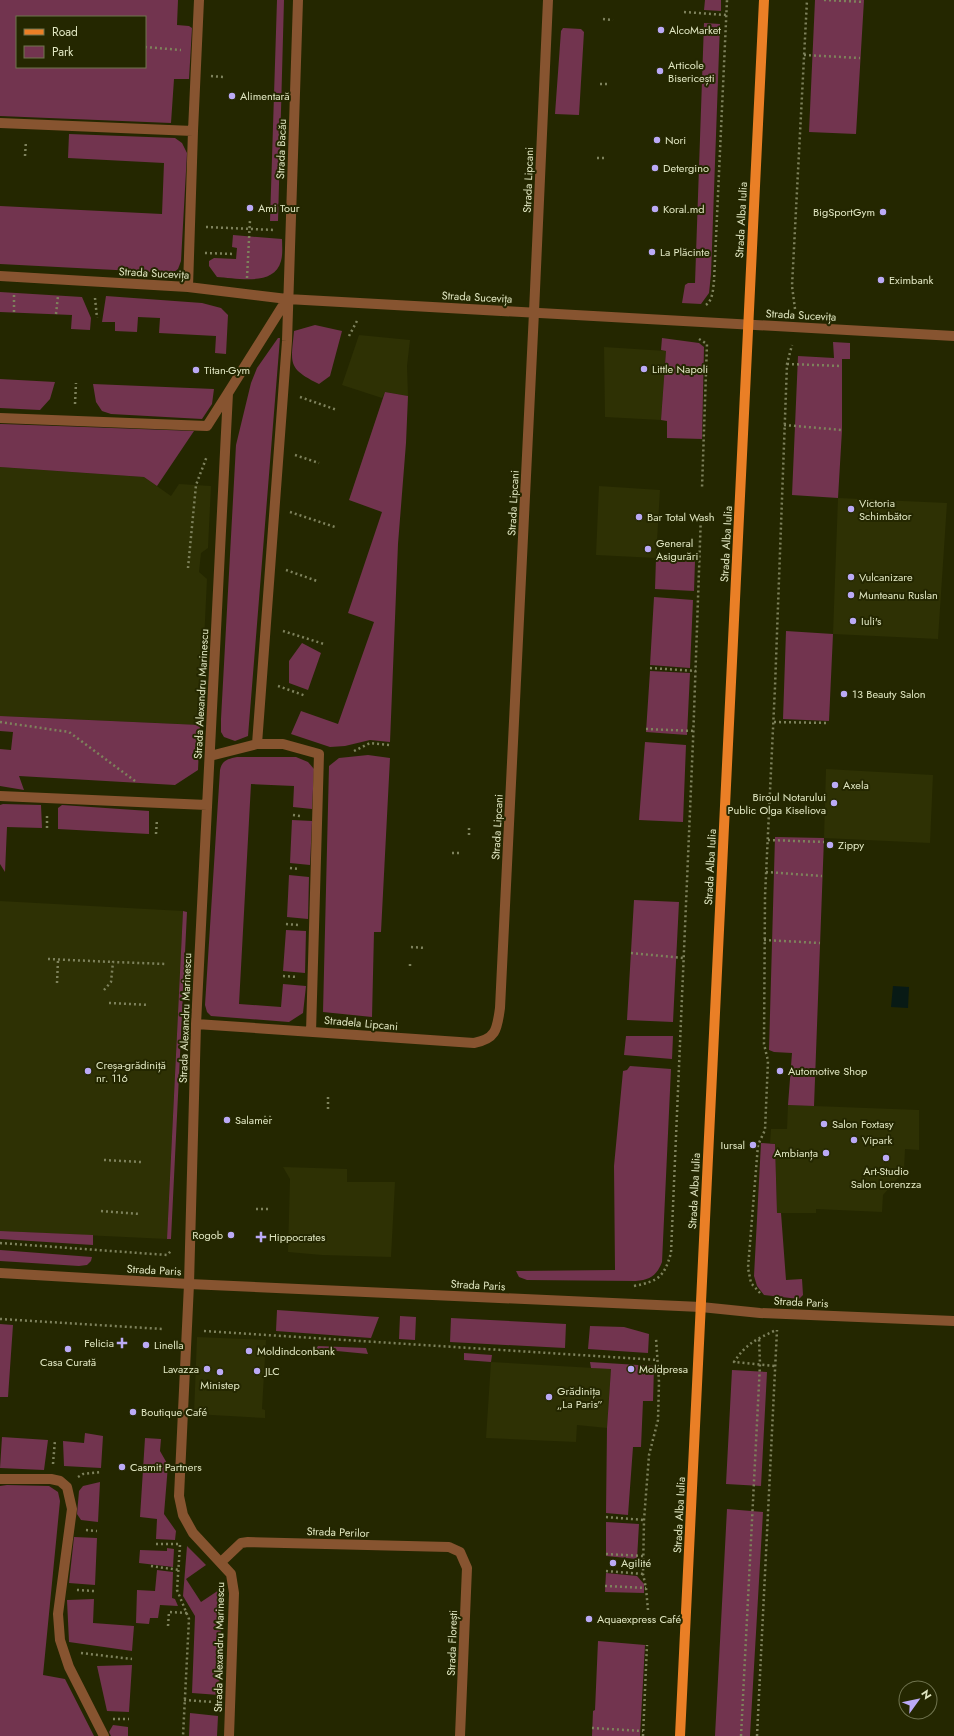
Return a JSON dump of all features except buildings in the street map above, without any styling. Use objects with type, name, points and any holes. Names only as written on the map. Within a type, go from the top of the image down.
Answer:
[{"type":"main road","name":"Strada Alba Iulia","points":[[680,1736],[764,0]]},
{"type":"street","points":[[188,287],[199,0]]},
{"type":"street","name":"Strada Bacău","points":[[256,744],[287,341],[287,299],[298,0]]},
{"type":"street","name":"Strada Lipcani","points":[[500,1008],[548,0]]},
{"type":"street","points":[[0,123],[193,131]]},
{"type":"street","name":"Strada Sucevița","points":[[0,276],[188,287],[287,299],[954,336]]},
{"type":"street","name":"Strada Alexandru Marinescu","points":[[229,1736],[232,1703],[234,1593],[232,1574],[193,1533],[183,1515],[179,1496],[188,1284],[196,1024],[228,393],[287,299]]},
{"type":"street","points":[[0,418],[207,426],[228,393]]},
{"type":"street","points":[[210,756],[256,744],[283,744],[319,754],[311,1032]]},
{"type":"street","points":[[0,796],[207,806]]},
{"type":"street","name":"Stradela Lipcani","points":[[196,1024],[474,1043],[484,1041],[493,1035],[497,1027],[500,1008]]},
{"type":"street","name":"Strada Paris","points":[[0,1272],[188,1284],[701,1307],[760,1312],[954,1321]]},
{"type":"street","points":[[0,1479],[60,1480],[66,1487],[72,1509],[58,1614],[60,1640],[69,1667],[104,1736]]},
{"type":"street","name":"Strada Perilor","points":[[221,1562],[241,1543],[248,1542],[449,1547],[460,1552]]},
{"type":"street","name":"Strada Florești","points":[[460,1552],[467,1568],[460,1736]]},
{"type":"path","points":[[704,306],[709,302],[713,293],[714,280],[727,0]]},
{"type":"path","points":[[795,309],[792,286],[807,0]]},
{"type":"path","points":[[824,0],[864,2]]},
{"type":"path","points":[[684,12],[726,15]]},
{"type":"path","points":[[603,19],[613,20]]},
{"type":"path","points":[[146,47],[197,51]]},
{"type":"path","points":[[804,55],[860,58]]},
{"type":"path","points":[[600,84],[610,84]]},
{"type":"path","points":[[596,158],[606,158]]},
{"type":"path","points":[[246,294],[250,220]]},
{"type":"path","points":[[190,226],[290,231]]},
{"type":"path","points":[[189,252],[234,254]]},
{"type":"path","points":[[349,336],[358,318]]},
{"type":"path","points":[[702,488],[707,344]]},
{"type":"path","points":[[760,1293],[751,1282],[748,1268],[758,1145],[765,1130],[766,1114],[768,1061],[764,1044],[764,940],[766,872],[774,722],[787,364],[792,345]]},
{"type":"path","points":[[787,364],[842,366]]},
{"type":"path","points":[[74,421],[76,383]]},
{"type":"path","points":[[300,398],[337,410]]},
{"type":"path","points":[[784,426],[842,430]]},
{"type":"path","points":[[278,449],[319,463]]},
{"type":"path","points":[[188,568],[196,485],[208,453]]},
{"type":"path","points":[[274,506],[335,527]]},
{"type":"path","points":[[656,1279],[666,1268],[671,1253],[694,731],[701,514]]},
{"type":"path","points":[[270,565],[317,581]]},
{"type":"path","points":[[265,626],[324,644]]},
{"type":"path","points":[[650,668],[696,671]]},
{"type":"path","points":[[261,680],[306,696]]},
{"type":"path","points":[[0,722],[69,732],[135,781]]},
{"type":"path","points":[[774,722],[829,723]]},
{"type":"path","points":[[646,729],[694,731]]},
{"type":"path","points":[[354,751],[370,743],[390,745]]},
{"type":"path","points":[[469,828],[469,837]]},
{"type":"path","points":[[768,840],[824,842]]},
{"type":"path","points":[[452,853],[462,853]]},
{"type":"path","points":[[766,872],[822,876]]},
{"type":"path","points":[[764,940],[820,943]]},
{"type":"path","points":[[411,947],[425,948]]},
{"type":"path","points":[[631,953],[683,958]]},
{"type":"path","points":[[48,959],[168,964]]},
{"type":"path","points":[[57,983],[58,960]]},
{"type":"path","points":[[410,961],[410,966]]},
{"type":"path","points":[[104,990],[112,982],[113,962]]},
{"type":"path","points":[[109,1003],[149,1005]]},
{"type":"path","points":[[328,1096],[328,1109]]},
{"type":"path","points":[[264,1117],[271,1117]]},
{"type":"path","points":[[104,1160],[141,1162]]},
{"type":"path","points":[[256,1209],[269,1209]]},
{"type":"path","points":[[102,1211],[140,1214]]},
{"type":"path","points":[[0,1243],[144,1254]]},
{"type":"path","points":[[0,1318],[163,1328]]},
{"type":"path","points":[[757,1736],[777,1330],[754,1340],[742,1350],[734,1362],[775,1366]]},
{"type":"path","points":[[203,1331],[658,1360]]},
{"type":"path","points":[[648,1610],[643,1574],[644,1520],[649,1455],[658,1420],[659,1382],[656,1338]]},
{"type":"path","points":[[741,1736],[760,1364],[759,1338]]},
{"type":"path","points":[[51,1479],[55,1440]]},
{"type":"path","points":[[66,1487],[83,1474],[101,1472]]},
{"type":"path","points":[[182,1736],[189,1619],[177,1590],[183,1515]]},
{"type":"path","points":[[606,1517],[644,1520]]},
{"type":"path","points":[[156,1544],[180,1544]]},
{"type":"path","points":[[606,1554],[643,1556]]},
{"type":"path","points":[[151,1566],[179,1570]]},
{"type":"path","points":[[606,1572],[643,1574]]},
{"type":"path","points":[[605,1586],[646,1588]]},
{"type":"path","points":[[168,1626],[169,1612],[186,1613]]},
{"type":"path","points":[[643,1736],[647,1645]]},
{"type":"path","points":[[63,1652],[132,1659]]},
{"type":"path","points":[[184,1700],[232,1703]]},
{"type":"path","points":[[592,1728],[643,1731]]},
{"type":"shaded area","points":[[359,335],[410,340],[407,366],[408,396],[385,392],[382,398],[342,385]]},
{"type":"shaded area","points":[[604,347],[666,351],[661,420],[605,417]]},
{"type":"shaded area","points":[[0,467],[144,477],[171,496],[179,484],[211,486],[208,548],[201,553],[199,572],[207,579],[200,725],[0,716]]},
{"type":"shaded area","points":[[599,486],[660,490],[656,558],[596,555]]},
{"type":"shaded area","points":[[838,498],[947,503],[938,639],[833,634]]},
{"type":"shaded area","points":[[826,769],[933,775],[930,843],[824,838]]},
{"type":"shaded area","name":"Creșa-grădiniță nr. 116","points":[[0,901],[183,911],[167,1239],[0,1231]]},
{"type":"shaded area","name":"Vipark","points":[[788,1105],[919,1110],[919,1150],[905,1149],[904,1171],[883,1195],[882,1212],[816,1209],[816,1213],[777,1213],[775,1144],[770,1143],[771,1129],[787,1129]]},
{"type":"shaded area","points":[[283,1167],[347,1169],[347,1182],[395,1182],[391,1257],[322,1255],[288,1252],[290,1179]]},
{"type":"shaded area","points":[[197,1337],[266,1340],[262,1409],[265,1410],[265,1418],[194,1414]]},
{"type":"shaded area","name":"Grădinița „La Paris”","points":[[491,1362],[611,1369],[607,1428],[577,1425],[576,1442],[486,1438]]},
{"type":"green space","points":[[0,0],[178,0],[177,25],[189,26],[192,28],[189,79],[174,79],[171,123],[0,116]]},
{"type":"green space","points":[[277,0],[284,0],[278,221],[270,221]]},
{"type":"green space","points":[[705,0],[721,0],[721,11],[704,10]]},
{"type":"green space","points":[[815,0],[864,0],[856,134],[809,132]]},
{"type":"green space","points":[[704,23],[720,24],[711,274],[709,293],[701,304],[682,303],[685,285],[688,283],[695,283]]},
{"type":"green space","points":[[563,28],[581,29],[584,32],[579,115],[555,114],[561,31]]},
{"type":"green space","points":[[69,134],[175,138],[182,143],[187,153],[181,261],[178,269],[173,273],[0,264],[0,206],[162,214],[164,163],[68,158]]},
{"type":"green space","points":[[233,235],[282,239],[282,258],[277,269],[271,275],[263,278],[244,279],[217,277],[209,266],[209,261],[214,258],[236,259],[237,248],[232,247]]},
{"type":"green space","points":[[0,292],[82,297],[91,318],[90,330],[71,329],[72,315],[0,312]]},
{"type":"green space","points":[[106,296],[202,303],[221,308],[228,315],[226,354],[215,353],[216,336],[159,333],[160,318],[138,317],[137,332],[115,331],[115,322],[102,322]]},
{"type":"green space","points":[[315,325],[342,331],[330,376],[319,384],[301,374],[293,364],[292,358],[294,331]]},
{"type":"green space","points":[[278,338],[280,338],[248,736],[235,741],[224,737],[221,732],[221,719],[236,445],[251,383],[257,368]]},
{"type":"green space","points":[[662,338],[699,343],[704,347],[702,439],[667,438],[667,421],[661,420],[666,351],[661,350]]},
{"type":"green space","points":[[833,342],[850,343],[850,359],[842,359],[842,430],[838,498],[792,495],[798,356],[834,358]]},
{"type":"green space","points":[[0,379],[55,382],[50,399],[40,410],[0,408]]},
{"type":"green space","points":[[93,384],[214,389],[212,404],[202,419],[111,414],[102,411],[96,402]]},
{"type":"green space","points":[[385,392],[408,396],[398,544],[390,742],[370,740],[345,746],[330,747],[291,734],[301,711],[338,724],[374,622],[348,613],[382,512],[349,500]]},
{"type":"green space","points":[[0,424],[194,431],[157,486],[144,477],[0,467]]},
{"type":"green space","points":[[656,558],[695,561],[694,591],[655,589]]},
{"type":"green space","points":[[654,597],[693,600],[690,668],[650,665]]},
{"type":"green space","points":[[786,631],[833,634],[829,721],[783,719]]},
{"type":"green space","points":[[302,643],[321,653],[308,690],[289,683],[289,661]]},
{"type":"green space","points":[[650,671],[690,673],[687,735],[646,732]]},
{"type":"green space","points":[[0,716],[200,725],[198,770],[175,785],[19,776],[24,790],[0,786],[0,749],[11,750],[13,732],[0,731]]},
{"type":"green space","points":[[645,742],[686,745],[683,822],[639,820]]},
{"type":"green space","points":[[368,755],[390,758],[381,932],[374,932],[372,1017],[323,1012],[329,766],[339,758]]},
{"type":"green space","points":[[237,757],[296,757],[308,762],[314,769],[312,809],[293,807],[294,786],[251,784],[239,1004],[281,1007],[283,984],[306,986],[303,1013],[289,1022],[211,1016],[207,1012],[205,1005],[220,770],[224,762],[228,759]]},
{"type":"green space","points":[[0,805],[41,805],[42,828],[7,827],[5,872],[0,864]]},
{"type":"green space","points":[[62,805],[149,811],[149,834],[58,829],[58,808]]},
{"type":"green space","points":[[292,820],[312,821],[310,865],[290,863]]},
{"type":"green space","points":[[775,837],[824,838],[814,1106],[788,1105],[792,1053],[774,1052],[769,1050]]},
{"type":"green space","points":[[289,875],[309,877],[308,919],[287,917]]},
{"type":"green space","points":[[634,900],[679,902],[673,1022],[627,1020]]},
{"type":"green space","points":[[183,911],[187,912],[171,1239],[167,1239]]},
{"type":"green space","points":[[286,930],[306,931],[305,973],[283,971]]},
{"type":"green space","points":[[626,1036],[673,1036],[672,1059],[624,1055]]},
{"type":"green space","points":[[630,1066],[671,1069],[662,1262],[660,1267],[649,1278],[636,1281],[527,1280],[519,1277],[516,1271],[615,1270],[614,1166],[623,1071],[627,1070]]},
{"type":"green space","points":[[761,1143],[775,1144],[777,1213],[781,1213],[786,1280],[802,1279],[803,1295],[799,1299],[764,1295],[757,1286],[754,1276]]},
{"type":"green space","points":[[0,1231],[93,1235],[93,1245],[0,1239]]},
{"type":"green space","points":[[0,1250],[92,1257],[91,1261],[87,1265],[79,1266],[0,1261]]},
{"type":"green space","points":[[277,1310],[379,1317],[371,1338],[276,1331]]},
{"type":"green space","points":[[400,1316],[416,1317],[415,1340],[399,1339]]},
{"type":"green space","points":[[451,1318],[566,1324],[565,1348],[450,1342]]},
{"type":"green space","points":[[0,1324],[13,1325],[8,1397],[0,1397]]},
{"type":"green space","points":[[590,1326],[624,1327],[649,1334],[648,1353],[588,1349]]},
{"type":"green space","points":[[318,1346],[366,1348],[368,1354],[316,1349]]},
{"type":"green space","points":[[464,1353],[492,1355],[491,1362],[464,1360]]},
{"type":"green space","points":[[590,1362],[654,1366],[653,1401],[643,1401],[641,1447],[633,1447],[628,1515],[606,1513],[607,1428],[611,1369],[591,1368]]},
{"type":"green space","points":[[732,1370],[767,1372],[761,1486],[726,1484]]},
{"type":"green space","points":[[85,1433],[103,1436],[101,1468],[64,1466],[63,1441],[84,1443]]},
{"type":"green space","points":[[2,1437],[48,1440],[44,1470],[0,1468]]},
{"type":"green space","points":[[145,1438],[161,1439],[160,1451],[168,1465],[164,1514],[176,1531],[175,1540],[156,1539],[157,1519],[140,1517]]},
{"type":"green space","points":[[100,1482],[98,1522],[81,1520],[77,1514],[79,1491],[83,1486]]},
{"type":"green space","points":[[0,1486],[49,1486],[58,1492],[60,1501],[43,1675],[65,1679],[94,1736],[0,1736]]},
{"type":"green space","points":[[727,1509],[763,1512],[750,1736],[715,1736]]},
{"type":"green space","points":[[606,1522],[639,1524],[637,1559],[606,1556]]},
{"type":"green space","points":[[74,1537],[97,1538],[95,1585],[69,1583]]},
{"type":"green space","points":[[187,1546],[206,1565],[186,1579],[201,1602],[222,1588],[219,1695],[192,1693],[195,1616],[183,1596]]},
{"type":"green space","points":[[167,1548],[174,1549],[173,1567],[139,1563],[140,1550],[167,1551]]},
{"type":"green space","points":[[157,1570],[173,1572],[172,1598],[175,1599],[178,1606],[160,1605],[158,1618],[150,1618],[149,1624],[136,1623],[137,1590],[155,1591]]},
{"type":"green space","points":[[606,1573],[637,1576],[644,1584],[644,1593],[605,1592]]},
{"type":"green space","points":[[94,1599],[93,1623],[134,1626],[132,1651],[69,1642],[67,1600]]},
{"type":"green space","points":[[598,1641],[645,1645],[640,1736],[592,1736],[593,1711],[595,1710]]},
{"type":"green space","points":[[132,1665],[129,1712],[107,1711],[97,1666]]},
{"type":"green space","points":[[190,1713],[218,1716],[217,1736],[189,1736]]},
{"type":"green space","points":[[113,1725],[128,1727],[128,1736],[111,1736],[109,1732]]},
{"type":"water","points":[[893,986],[909,987],[908,1008],[891,1007]]},
{"type":"place","name":"AlcoMarket","points":[[661,30]]},
{"type":"place","name":"Articole Bisericești","points":[[660,71]]},
{"type":"place","name":"Alimentară","points":[[232,96]]},
{"type":"place","name":"Nori","points":[[657,140]]},
{"type":"place","name":"Detergino","points":[[655,168]]},
{"type":"place","name":"Ami Tour","points":[[250,208]]},
{"type":"place","name":"Koral.md","points":[[655,209]]},
{"type":"place","name":"BigSportGym","points":[[883,212]]},
{"type":"place","name":"La Plăcinte","points":[[652,252]]},
{"type":"place","name":"Eximbank","points":[[881,280]]},
{"type":"place","name":"Little Napoli","points":[[644,369]]},
{"type":"place","name":"Titan-Gym","points":[[196,370]]},
{"type":"place","name":"Victoria Schimbător","points":[[851,509]]},
{"type":"place","name":"Bar Total Wash","points":[[639,517]]},
{"type":"place","name":"General Asigurări","points":[[648,549]]},
{"type":"place","name":"Vulcanizare","points":[[851,577]]},
{"type":"place","name":"Munteanu Ruslan","points":[[851,595]]},
{"type":"place","name":"Iuli's","points":[[853,621]]},
{"type":"place","name":"13 Beauty Salon","points":[[844,694]]},
{"type":"place","name":"Axela","points":[[835,785]]},
{"type":"place","name":"Biroul Notarului Public Olga Kiseliova","points":[[834,803]]},
{"type":"place","name":"Zippy","points":[[830,845]]},
{"type":"place","name":"Creșa-grădiniță nr. 116","points":[[88,1071]]},
{"type":"place","name":"Automotive Shop","points":[[780,1071]]},
{"type":"place","name":"Salamer","points":[[227,1120]]},
{"type":"place","name":"Salon Foxtasy","points":[[824,1124]]},
{"type":"place","name":"Vipark","points":[[854,1140]]},
{"type":"place","name":"Iursal","points":[[753,1145]]},
{"type":"place","name":"Ambianța","points":[[826,1153]]},
{"type":"place","name":"Art-Studio Salon Lorenzza","points":[[886,1158]]},
{"type":"place","name":"Rogob","points":[[231,1235]]},
{"type":"place","name":"Hippocrates","points":[[261,1237]]},
{"type":"place","name":"Felicia","points":[[122,1343]]},
{"type":"place","name":"Linella","points":[[146,1345]]},
{"type":"place","name":"Casa Curată","points":[[68,1349]]},
{"type":"place","name":"Moldindconbank","points":[[249,1351]]},
{"type":"place","name":"Lavazza","points":[[207,1369]]},
{"type":"place","name":"Moldpresa","points":[[631,1369]]},
{"type":"place","name":"JLC","points":[[257,1371]]},
{"type":"place","name":"Ministep","points":[[220,1372]]},
{"type":"place","name":"Grădinița „La Paris”","points":[[549,1397]]},
{"type":"place","name":"Boutique Café","points":[[133,1412]]},
{"type":"place","name":"Casmit Partners","points":[[122,1467]]},
{"type":"place","name":"Agilité","points":[[613,1563]]},
{"type":"place","name":"Aquaexpress Café","points":[[589,1619]]}]
